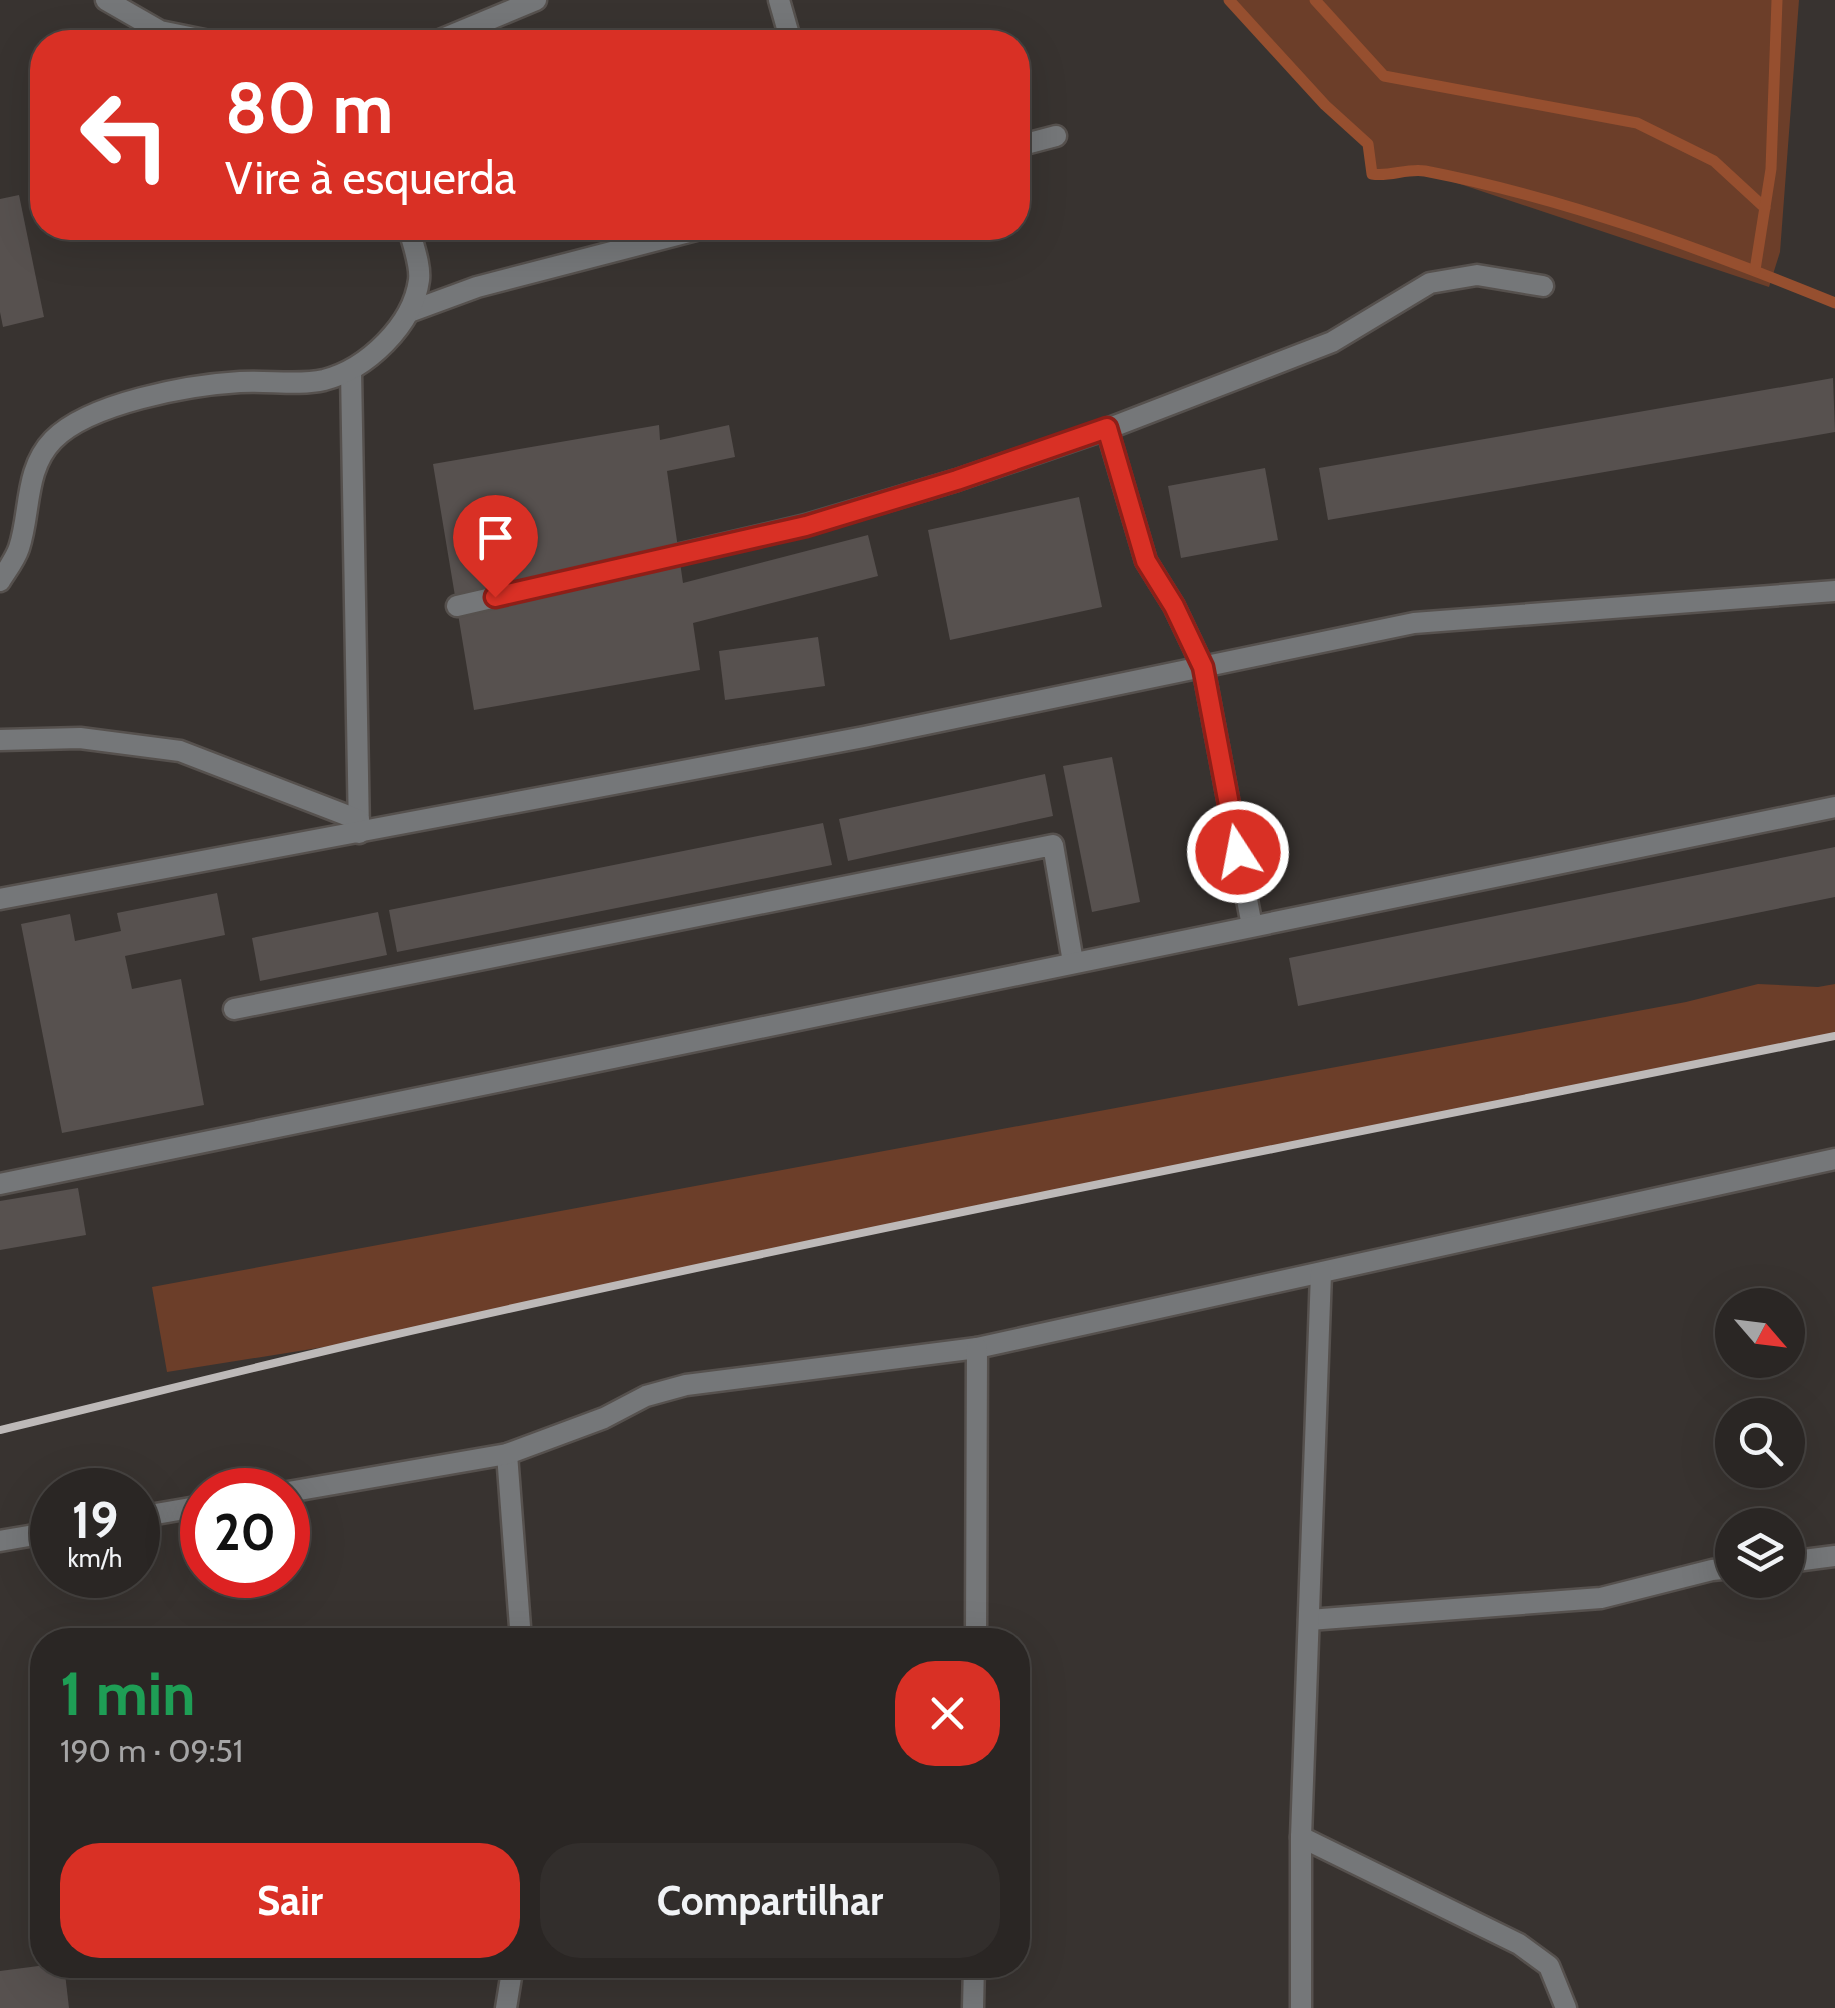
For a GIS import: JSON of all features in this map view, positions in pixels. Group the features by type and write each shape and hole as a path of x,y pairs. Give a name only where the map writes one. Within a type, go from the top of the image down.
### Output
{"street":[{"path":"106,0 160,30"},
{"path":"464,30 536,0"},
{"path":"778,0 787,30"},
{"path":"1030,143 1056,136"},
{"path":"0,582 18,550 30,480 52,441 90,416 170,390 240,382 320,381 351,371 390,338 409,312 420,277 412,240"},
{"path":"409,312 477,286 657,240"},
{"path":"456,606 806,526 957,480 1107,428 1332,342 1430,283 1478,275 1542,286"},
{"path":"351,371 359,826"},
{"path":"1107,428 1146,561 1174,606 1203,667 1252,926"},
{"path":"0,899 359,826 864,737 1414,624 1835,591"},
{"path":"0,740 80,738 180,752 359,826"},
{"path":"0,1184 1835,807"},
{"path":"234,1009 1052,845 1074,962"},
{"path":"310,1488 507,1454 604,1418 646,1396 686,1385 977,1348 1835,1159"},
{"path":"1301,2008 1301,1837 1320,1274"},
{"path":"976,1628 977,1348"},
{"path":"507,1454 520,1628"},
{"path":"0,1541 30,1536"},
{"path":"1805,1560 1835,1556"},
{"path":"1308,1620 1601,1598 1715,1570"},
{"path":"1301,1837 1519,1944 1549,1966 1566,2008"},
{"path":"506,2008 511,1978"},
{"path":"974,1978 974,2008"}],"shaded area":[{"path":"1229,0 1799,0 1780,252 1769,287 1418,170 1384,176 1372,174 1368,144 1325,105"},
{"path":"1758,984 1835,984 1835,1036 1038,1197 374,1339 167,1372 152,1287 1686,1002"}],"building":[{"path":"19,195 44,317 3,327 0,199"},
{"path":"1833,378 1835,432 1328,520 1319,468"},
{"path":"659,425 660,440 729,425 735,457 667,471 683,583 868,535 878,576 693,623 700,670 474,710 433,464"},
{"path":"1265,468 1278,540 1181,558 1168,486"},
{"path":"1079,497 1102,607 950,640 928,530"},
{"path":"818,637 825,686 725,700 719,651"},
{"path":"1112,757 1140,902 1092,912 1063,766"},
{"path":"1045,774 1053,816 848,861 839,819"},
{"path":"823,823 832,865 397,952 389,910"},
{"path":"1835,847 1835,897 1298,1006 1289,958"},
{"path":"217,893 225,935 125,956 132,989 181,979 204,1105 62,1133 21,924 70,914 75,941 121,931 117,913"},
{"path":"378,912 387,955 260,981 252,938"},
{"path":"78,1188 86,1235 0,1250 0,1201"},
{"path":"30,1967 30,1978 66,1978 69,2008 0,2008 0,1971"}],"waterway":[{"path":"1229,0 1325,105 1368,144 1372,174 1425,171 1530,195 1735,263 1835,303"},
{"path":"1315,0 1384,76 1637,123 1714,161 1765,208"},
{"path":"1755,270 1771,169 1777,0"}],"railway":[{"path":"0,1430 376,1339 740,1259 1835,1036"}],"route":[{"path":"495,597 806,526 957,480 1107,428 1146,561 1174,606 1203,667 1238,852"}]}
